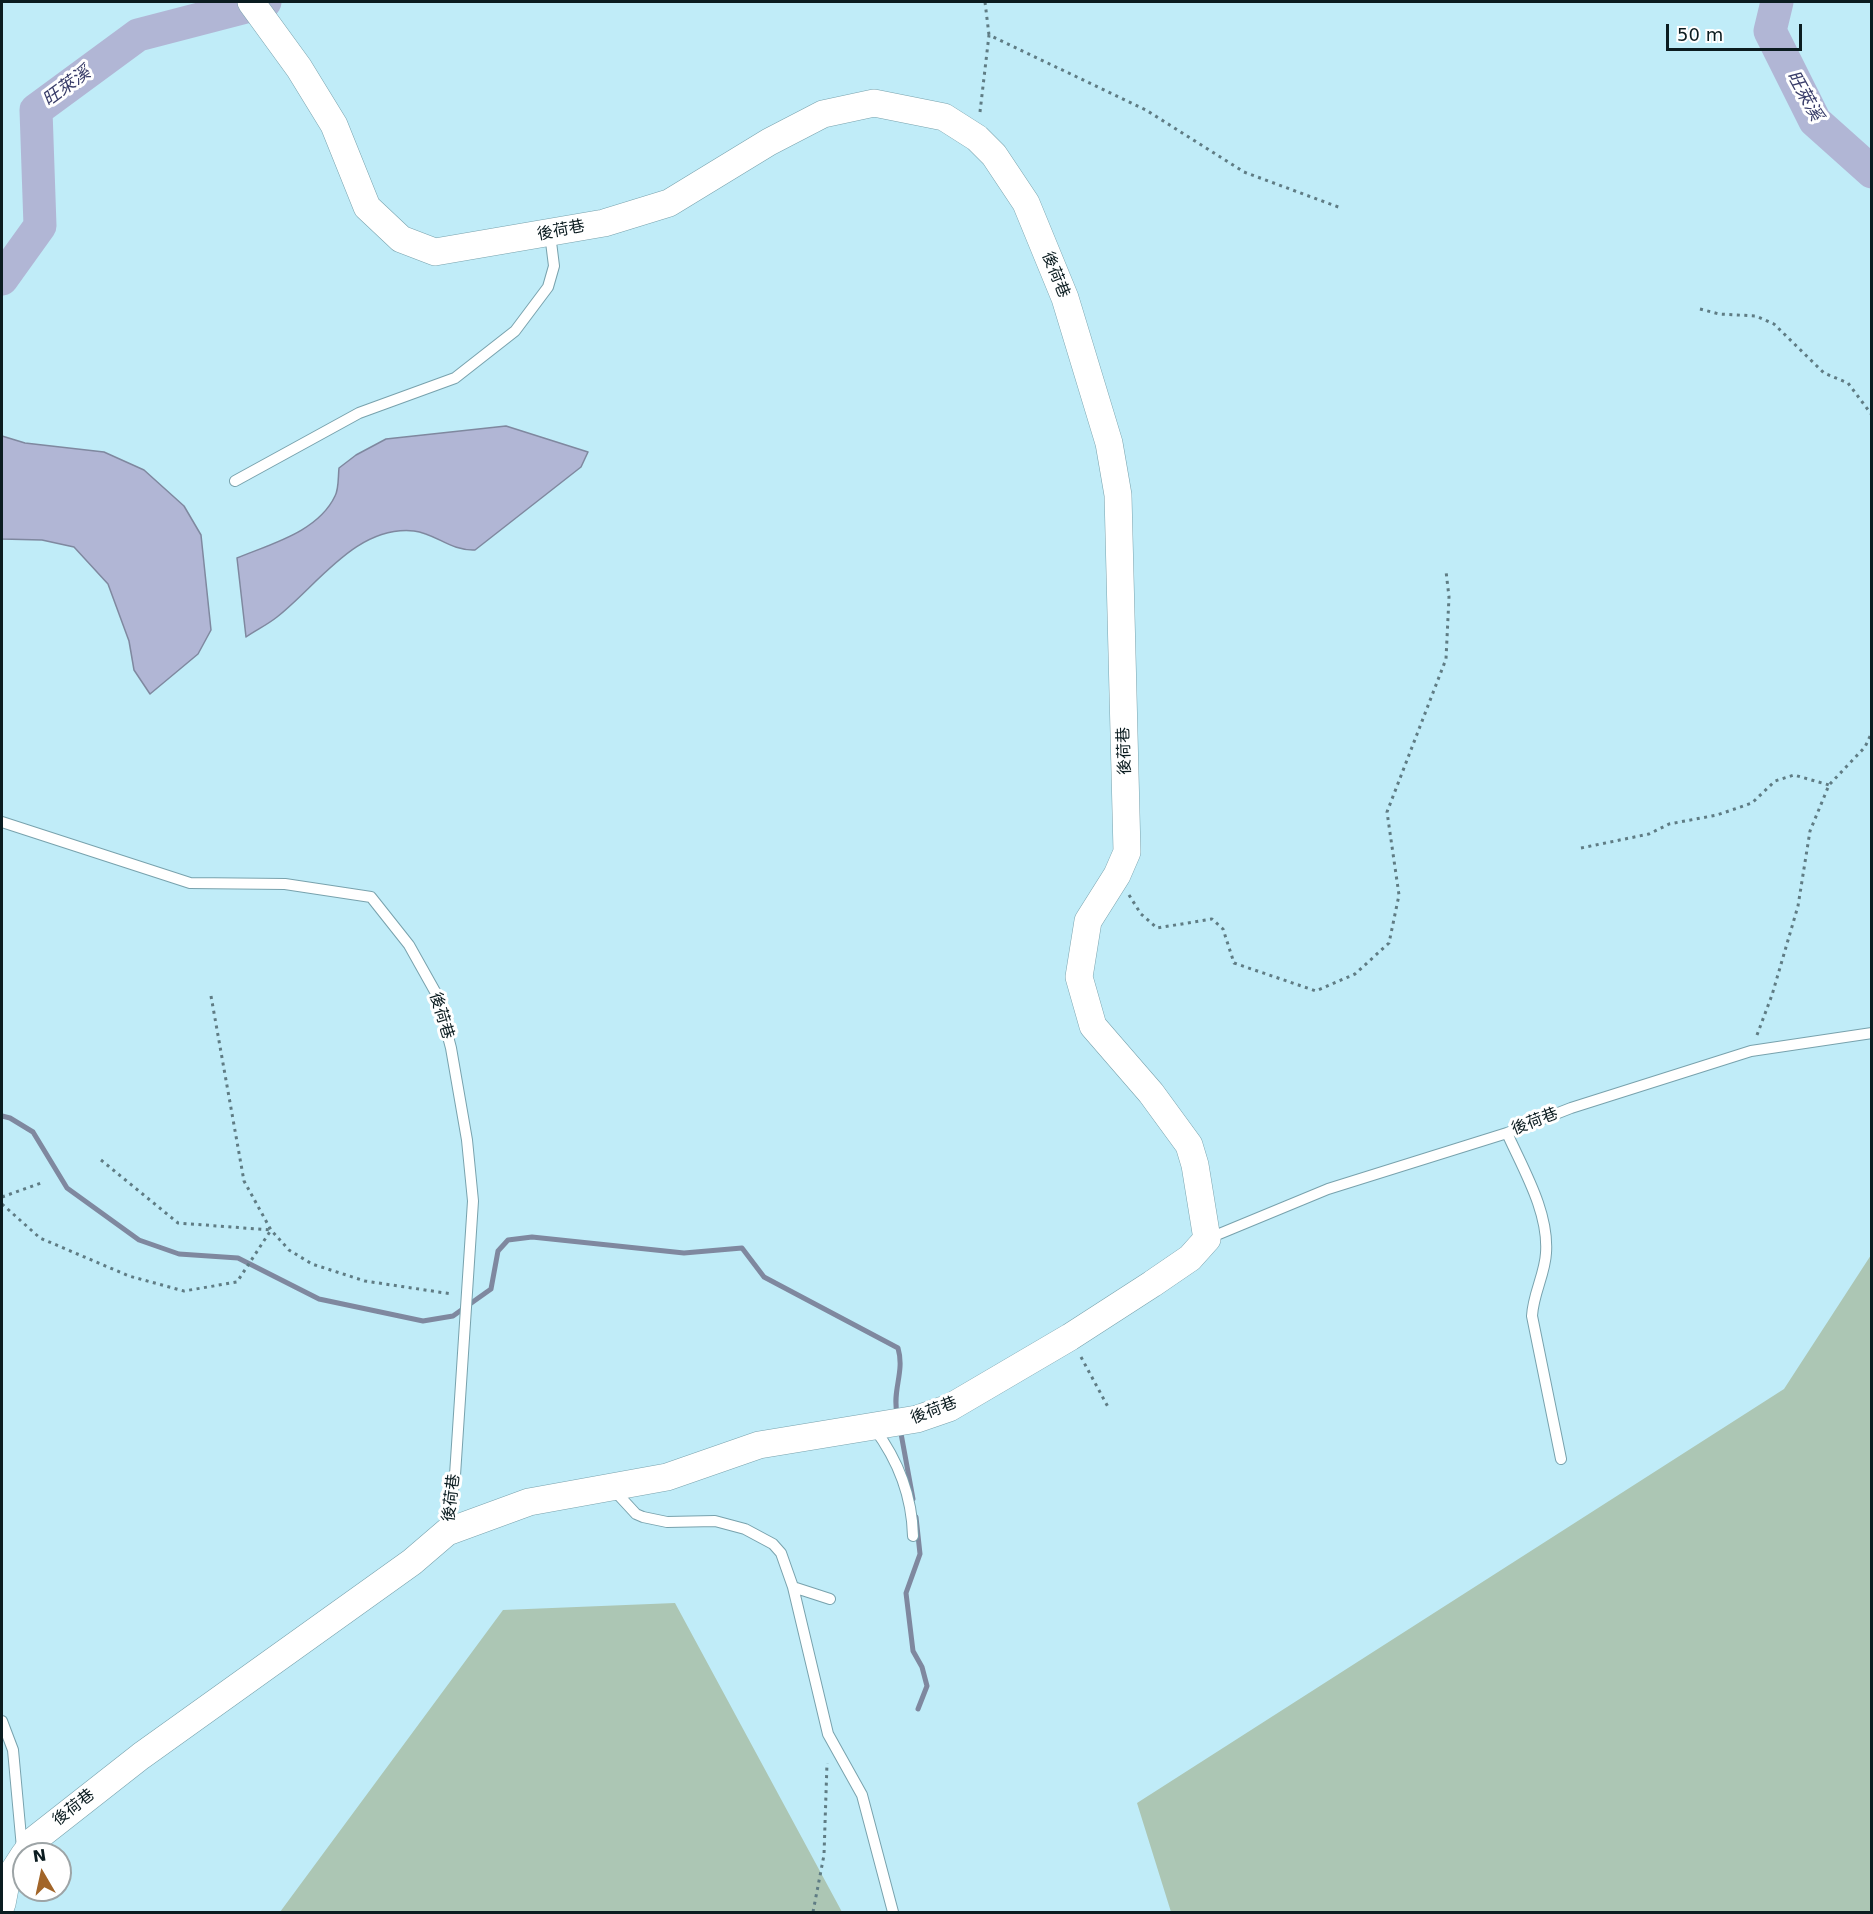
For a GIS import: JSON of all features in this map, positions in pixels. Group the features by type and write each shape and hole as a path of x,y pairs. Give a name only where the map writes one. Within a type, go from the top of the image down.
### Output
{"street":[{"name":"後荷巷","path":"33,1842 141,1756 412,1562 447,1532 529,1502 612,1488 674,1474 759,1445 874,1428 917,1419 949,1408 1070,1337 1190,1258 1207,1239 1195,1165 1189,1144 1151,1093 1093,1026 1079,977 1088,921 1118,875 1127,852 1118,495 1109,443 1065,298 1026,203 994,155 977,138 944,117 874,103 823,114 769,142 669,203 604,223 435,252 401,239 367,207 334,125 273,31 250,2"},
{"name":"後荷巷","path":"2,1904 6,1883 12,1874"}],"lane":[{"path":"234,481 359,413 455,378 515,330 548,287 554,266 550,234"},
{"name":"後荷巷","path":"2,822 190,883 285,884 371,897 409,945 437,995 451,1048 467,1140 473,1201 455,1474 447,1532"},
{"name":"後荷巷","path":"1207,1239 1328,1189 1507,1133 1571,1108 1751,1051 1872,1033"},
{"path":"1507,1133 1544,1226 1546,1253 1533,1300 1532,1316 1562,1459"},
{"path":"874,1428 892,1452 900,1472 912,1516 913,1536"},
{"path":"612,1488 636,1514 642,1517 660,1521 714,1521 745,1529 773,1544 781,1554 793,1587 828,1734 862,1795 893,1912"},
{"path":"793,1587 830,1599"},
{"path":"2,1721 13,1750 23,1842"}],"path":[{"path":"977,138 989,34 985,2"},
{"path":"989,34 1146,110 1244,172 1341,208"},
{"path":"1700,309 1719,314 1756,316 1774,324 1824,373 1848,383 1872,415"},
{"path":"1118,875 1141,914 1157,928 1212,919 1223,929 1234,963 1278,980 1316,991 1355,974 1389,942 1399,895 1387,812 1446,659 1449,597 1446,571"},
{"path":"1751,1051 1772,995 1798,906 1810,831 1829,785 1865,747 1872,732"},
{"path":"1581,848 1649,834 1669,824 1718,815 1752,803 1775,781 1794,775 1829,785"},
{"path":"212,996 244,1181 271,1230 289,1250 312,1264 365,1281 466,1295"},
{"path":"101,1160 178,1223 271,1230"},
{"path":"2,1197 41,1183"},
{"path":"2,1204 40,1238 129,1276 184,1291 237,1282 271,1230"},
{"path":"1070,1337 1108,1407"},
{"path":"813,1912 824,1854 828,1734"}],"green space":[{"path":"1871,1255 1871,1912 1171,1912 1137,1803 1784,1389"},
{"path":"675,1603 842,1912 280,1912 503,1610"}],"water":[{"path":"506,426 588,452 581,467 475,550 458,548 430,535 414,531 393,532 374,538 356,547 339,560 277,617 246,637 237,558 278,542 317,519 336,493 339,468 356,455 386,439"},
{"path":"2,436 25,443 104,452 144,470 184,506 201,535 211,630 198,654 150,694 134,670 129,641 108,584 74,547 42,540 2,539"}],"waterway":[{"name":"旺萊溪","path":"2,279 40,226 36,110 138,35 265,2"},
{"name":"旺萊溪","path":"1777,2 1770,31 1815,121 1872,172"},
{"path":"2,1116 10,1118 33,1132 67,1188 139,1240 179,1254 238,1258 319,1299 423,1321 453,1316 491,1289 498,1251 508,1240 532,1237 684,1253 742,1248 764,1277 898,1348 900,1365 896,1397 897,1413"},
{"path":"900,1428 913,1499"},
{"path":"916,1517 920,1554 906,1593 913,1651 922,1667 927,1686 918,1709"}]}
